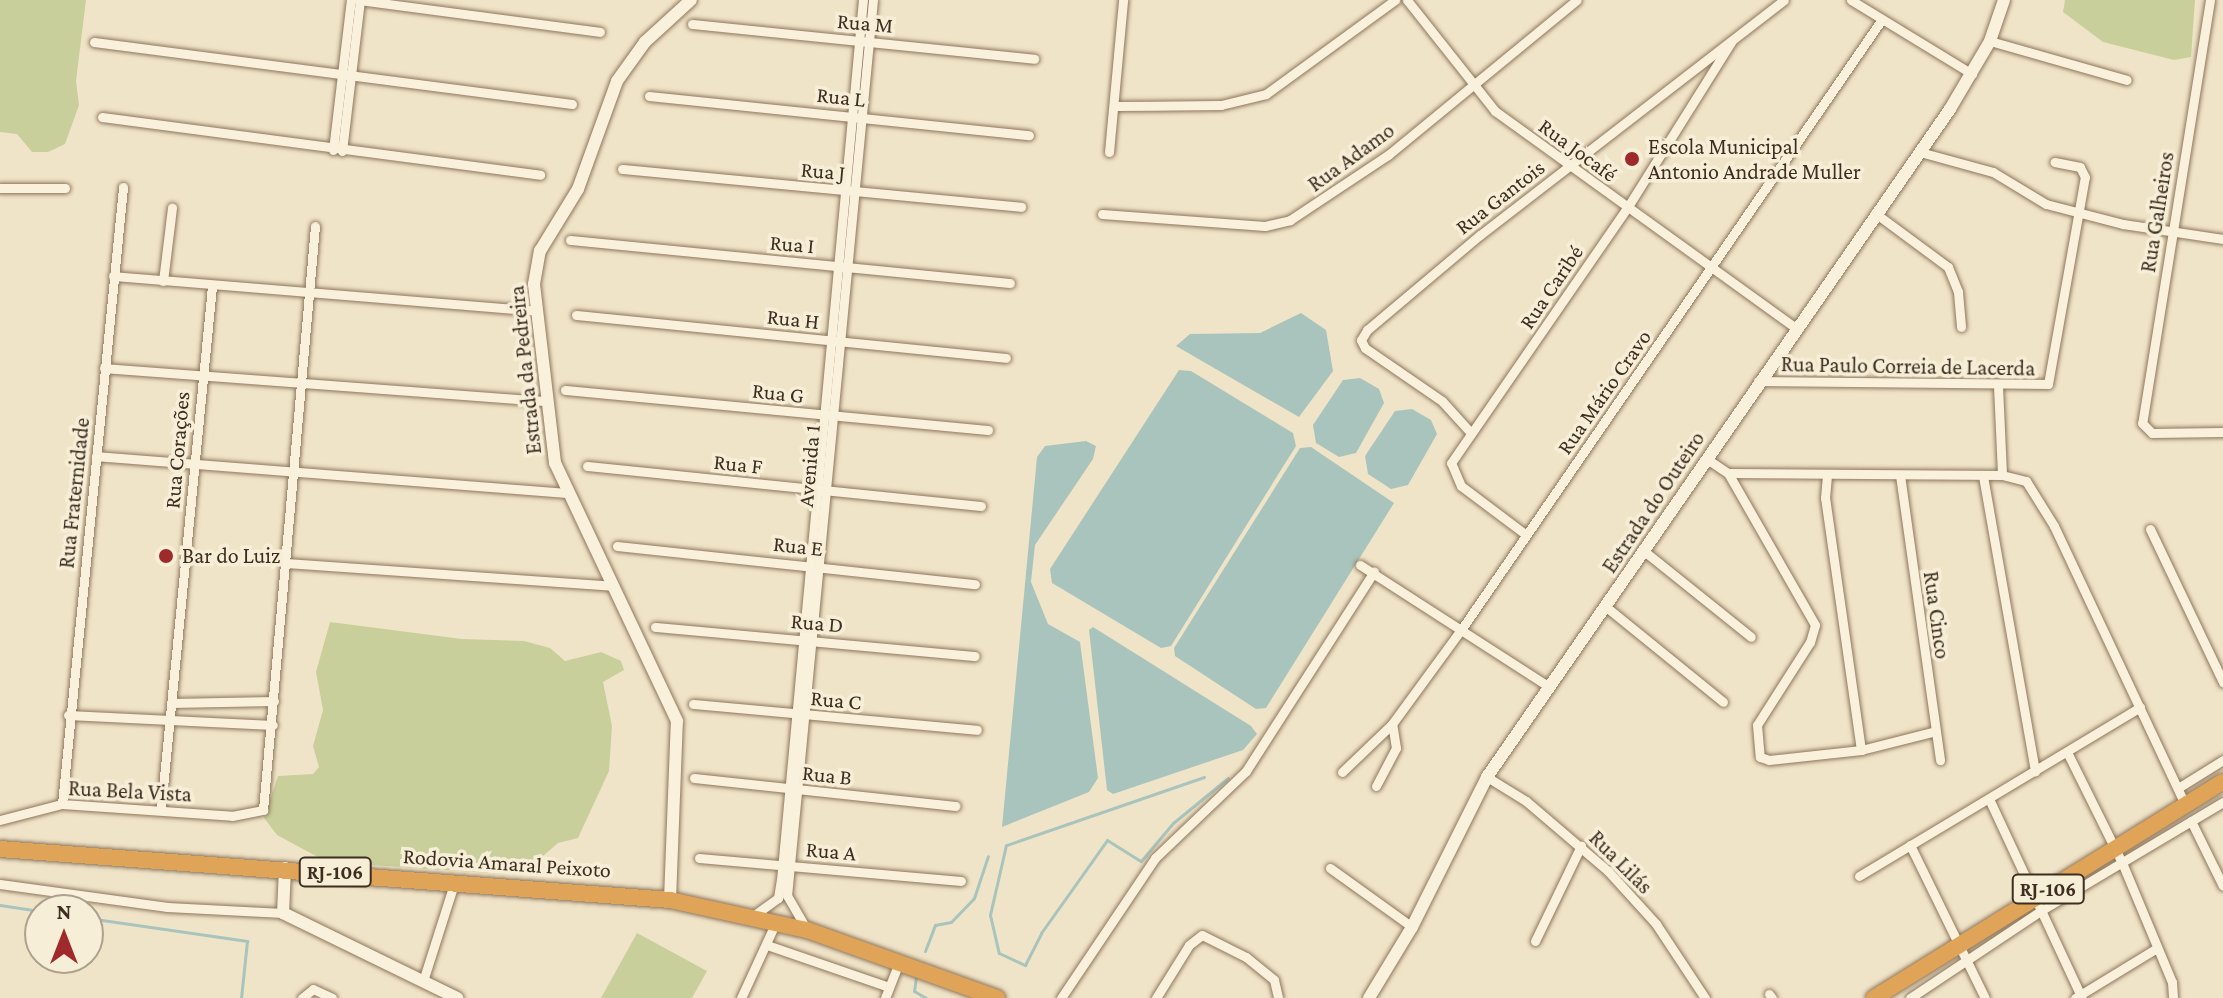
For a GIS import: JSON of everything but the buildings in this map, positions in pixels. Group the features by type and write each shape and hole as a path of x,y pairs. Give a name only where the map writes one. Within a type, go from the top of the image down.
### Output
{"highway":[{"name":"RJ-106","path":"1883,996 1960,953 2039,903 2113,848 2188,813 2223,782"},
{"name":"Rodovia Amaral Peixoto","path":"0,849 285,868 670,900 807,930 913,965 997,998"}],"street":[{"path":"347,75 351,0"},
{"path":"337,150 359,0 600,32"},
{"name":"Estrada da Pedreira","path":"670,900 677,721 566,493 555,463 534,284 540,251 578,189 608,98 645,42 691,0"},
{"name":"Avenida 1","path":"807,930 787,902 786,865 827,416 835,341 848,267 850,117 863,0"},
{"name":"Avenida 1","path":"835,341 836,266 863,118 873,0"},
{"path":"1109,152 1116,106 1123,0"},
{"path":"1116,106 1221,105 1266,94 1395,0"},
{"name":"Rua Jocafé","path":"1407,0 1495,111 1567,168 1795,327"},
{"name":"Rua Adamo","path":"1102,214 1265,226 1290,220 1388,155 1472,83 1577,0"},
{"name":"Rua Gantois","path":"1471,433 1442,401 1361,340 1444,263 1784,0"},
{"path":"1851,0 1880,22 1972,74"},
{"name":"Estrada do Outeiro","path":"1369,998 1412,927 1487,777 1972,74 1990,41 2004,0"},
{"name":"Rua Galheiros","path":"2210,0 2142,416 2144,429 2161,434 2223,432"},
{"name":"Rua Mário Cravo","path":"1342,772 1392,724 1463,627 1880,22"},
{"name":"Rua M","path":"692,24 1034,59"},
{"name":"Rua Caribé","path":"1525,534 1453,476 1451,463 1627,208 1733,39"},
{"path":"1990,41 2127,80"},
{"path":"94,42 572,104"},
{"name":"Rua L","path":"649,96 1029,135"},
{"path":"102,117 540,175"},
{"path":"1920,152 1993,172 2034,199 2079,213 2172,234 2223,239"},
{"name":"Rua Paulo Correia de Lacerda","path":"1758,381 2038,388 2052,379 2083,172 2074,164 2054,162"},
{"name":"Rua J","path":"622,169 1021,207"},
{"name":"Rua Fraternidade","path":"62,804 68,715 123,187"},
{"path":"0,188 65,188"},
{"path":"163,281 172,208"},
{"path":"1875,213 1948,267 1958,292 1961,327"},
{"path":"68,715 273,725 315,226"},
{"name":"Rua I","path":"570,240 1010,283"},
{"path":"113,276 310,295 538,311"},
{"name":"Rua Corações","path":"161,808 212,286"},
{"name":"Rua H","path":"576,315 1006,358"},
{"path":"104,368 546,401"},
{"path":"1998,386 2002,475"},
{"name":"Rua G","path":"565,390 988,430"},
{"path":"96,456 566,493"},
{"path":"1707,459 1728,473 1815,625 1810,642 1757,725 1760,757 1783,761 1861,750 1936,731"},
{"name":"Rua F","path":"587,466 981,506"},
{"path":"1728,473 2002,475 2019,477 2031,486 2140,707 2223,886"},
{"path":"1827,474 1825,498 1861,750"},
{"name":"Rua Cinco","path":"1900,475 1940,760"},
{"path":"1983,476 2035,771"},
{"path":"2150,529 2223,682"},
{"name":"Rua E","path":"617,546 975,584"},
{"path":"1644,551 1751,637"},
{"path":"286,563 612,586"},
{"path":"1360,565 1463,627 1549,687"},
{"path":"1077,998 1062,996 1155,858 1246,771 1374,572"},
{"path":"1605,606 1723,702"},
{"name":"Rua D","path":"655,627 975,656"},
{"path":"171,703 274,701"},
{"name":"Rua C","path":"693,704 977,730"},
{"path":"1859,876 1990,801 2140,707"},
{"path":"1376,786 1396,748 1392,724"},
{"name":"Rua Bela Vista","path":"0,820 62,804 161,808 232,816 260,813 273,725"},
{"path":"2067,752 2123,865 2172,982 2173,998"},
{"path":"2178,788 2223,760"},
{"name":"Rua Lilás","path":"1487,777 1581,846 1656,924 1705,998"},
{"name":"Rua B","path":"694,778 956,806"},
{"path":"1990,801 2039,903 2079,997 2157,948"},
{"path":"2039,903 2123,865 2188,813 2223,802"},
{"path":"1910,845 1960,953 1985,998"},
{"path":"1535,941 1581,846"},
{"name":"Rua A","path":"699,858 961,881"},
{"name":"Avenida 1","path":"753,916 778,898 786,865"},
{"path":"283,913 285,868"},
{"path":"1330,868 1412,927"},
{"path":"423,981 455,881"},
{"path":"0,884 167,907 283,913 423,981 438,994 457,998"},
{"path":"741,998 776,922"},
{"path":"1156,998 1189,945 1202,935 1246,957 1274,980 1278,998"},
{"path":"767,945 889,987"},
{"path":"1910,998 1960,953"},
{"path":"885,998 889,987 913,965"},
{"path":"302,998 313,989 332,998"}],"green space":[{"path":"0,0 86,0 76,81 79,105 65,144 48,152 32,152 17,134 0,132"},
{"path":"2065,0 2195,0 2191,57 2174,60 2103,42 2063,12"},
{"path":"330,622 462,639 524,641 550,648 565,661 601,652 621,661 624,670 603,682 612,726 609,771 578,838 558,843 521,875 327,862 277,835 264,818 278,776 313,774 319,767 313,746 323,710 316,672"},
{"path":"637,933 707,971 692,998 601,998"}],"water":[{"path":"1301,313 1326,330 1333,371 1299,417 1176,346 1190,334 1260,333"},
{"path":"1179,370 1191,371 1293,433 1296,446 1171,646 1161,648 1052,583 1050,569"},
{"path":"1360,378 1379,389 1384,403 1356,453 1339,457 1316,443 1313,425 1343,380"},
{"path":"1412,409 1431,420 1437,434 1408,485 1391,489 1368,474 1365,456 1395,411"},
{"path":"1086,441 1096,446 1093,459 1035,545 1031,582 1048,624 1080,642 1098,778 1089,792 1002,827 1037,457 1045,446"},
{"path":"1311,447 1394,503 1266,708 1256,709 1175,656 1174,648 1300,448"},
{"path":"1093,627 1251,726 1257,734 1243,750 1113,794 1107,790 1089,630"}],"waterway":[{"path":"1204,777 1006,845 990,915 999,953 1025,965 1041,933 1107,840 1141,861 1173,823 1228,778"},
{"path":"925,951 935,925 951,922 974,898 988,856"},
{"path":"0,905 24,909"},
{"path":"104,920 247,941 241,998"},
{"path":"916,977 914,991 926,998"}],"place":[{"name":"Escola Municipal Antonio Andrade Muller","path":"1632,159"},
{"name":"Bar do Luiz","path":"166,556"}]}
